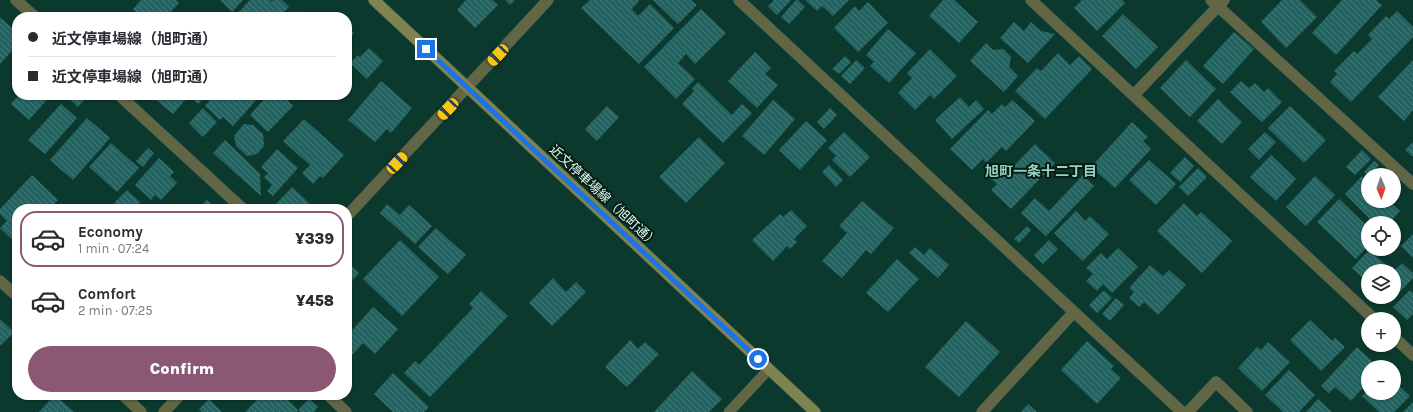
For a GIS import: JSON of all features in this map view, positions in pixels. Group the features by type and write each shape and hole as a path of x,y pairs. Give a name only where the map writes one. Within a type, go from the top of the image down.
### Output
{"main road":[{"name":"近文停車場線（旭町通）","path":"374,0 815,412"}],"street":[{"path":"16,0 29,12"},
{"path":"352,211 548,0"},
{"path":"739,0 1182,412"},
{"path":"1031,0 1366,312"},
{"path":"1134,95 1218,2 1413,184"},
{"path":"124,100 238,204"},
{"path":"0,281 12,292"},
{"path":"982,412 1074,312"},
{"path":"1401,344 1413,355"},
{"path":"1188,412 1216,382 1248,412"},
{"path":"128,400 141,412"},
{"path":"164,412 175,400"},
{"path":"333,400 345,412"}],"lane":[{"path":"729,412 769,369"}],"building":[{"path":"141,0 176,0 179,3 171,12 136,12 133,9"},
{"path":"220,0 243,0 232,12"},
{"path":"250,0 270,0 271,2 273,0 282,0 289,7 284,12 239,12"},
{"path":"466,0 492,0 498,5 475,28 457,10"},
{"path":"505,0 515,0 510,5"},
{"path":"590,0 638,0 639,1 632,9 638,16 650,4 674,28 639,64 581,8"},
{"path":"653,0 691,0 697,5 678,24"},
{"path":"774,0 791,0 777,15 768,6"},
{"path":"796,0 798,0 805,7 789,24 781,17"},
{"path":"805,0 849,0 833,16 822,6 817,11"},
{"path":"943,0 954,0 978,22 959,43 929,16"},
{"path":"1082,0 1122,0 1125,3 1097,31 1074,8"},
{"path":"1282,0 1300,0 1317,17 1286,48 1261,22"},
{"path":"1342,0 1376,0 1382,5 1336,55 1312,33"},
{"path":"868,2 888,23 858,52 834,28 855,6 859,11"},
{"path":"701,9 726,33 695,64 686,54 678,63 695,79 676,99 644,67"},
{"path":"1397,11 1413,27 1413,37 1351,102 1330,82 1337,74 1334,71 1354,51 1357,54 1372,39 1368,35 1386,16 1389,19"},
{"path":"1123,14 1158,47 1136,69 1102,36"},
{"path":"1,18 12,28 12,51 0,64"},
{"path":"1014,22 1024,31 1031,22 1041,31 1055,34 1028,63 1000,38"},
{"path":"888,29 916,53 889,83 870,66 874,62 866,55"},
{"path":"1234,32 1254,49 1223,84 1203,66"},
{"path":"986,43 993,50 1003,49 1011,57 1009,67 1018,76 1004,92 970,61"},
{"path":"369,48 383,61 367,79 352,65 352,61 358,55 360,57"},
{"path":"930,49 957,76 934,99 930,95 915,110 898,93 912,78 907,73"},
{"path":"755,52 771,68 765,74 778,85 757,108 728,81"},
{"path":"1058,53 1070,65 1079,56 1092,69 1045,119 1015,91 1037,68 1041,71"},
{"path":"845,56 851,62 839,74 832,69"},
{"path":"856,60 865,68 850,84 841,76"},
{"path":"1186,60 1216,89 1190,117 1160,88"},
{"path":"1413,60 1413,110 1404,121 1378,97"},
{"path":"381,81 412,108 391,133 387,129 375,142 348,120"},
{"path":"1241,81 1249,88 1255,83 1264,92 1268,88 1282,102 1262,122 1230,92"},
{"path":"698,82 732,115 742,104 752,113 723,143 682,104 694,91 692,89"},
{"path":"960,97 969,107 976,100 984,109 952,139 935,120"},
{"path":"1218,99 1242,122 1222,144 1197,121"},
{"path":"15,100 47,100 29,120 11,104"},
{"path":"70,100 84,100 78,107"},
{"path":"156,100 185,100 173,114"},
{"path":"194,100 202,100 198,104"},
{"path":"210,100 256,100 233,126 223,117 220,120 205,106"},
{"path":"264,100 287,100 293,106 268,132 250,115"},
{"path":"773,100 795,119 764,155 742,136"},
{"path":"1012,100 1035,121 1006,151 1002,147 986,163 983,159 972,170 950,149 988,110 992,114 1002,104 1005,107"},
{"path":"61,104 77,118 45,154 28,140"},
{"path":"607,106 619,117 597,141 585,129"},
{"path":"1290,106 1326,140 1304,163 1268,128"},
{"path":"203,108 217,122 203,137 189,123"},
{"path":"830,108 837,115 824,129 817,122"},
{"path":"87,118 110,138 73,180 50,160"},
{"path":"304,119 344,155 323,178 320,176 313,184 302,173 310,165 283,141"},
{"path":"806,121 827,140 800,170 779,150"},
{"path":"1132,122 1148,137 1143,141 1151,149 1115,188 1091,167"},
{"path":"244,124 253,125 263,134 264,146 257,154 247,156 236,146 234,136"},
{"path":"844,132 870,157 850,177 832,160 836,156 828,148"},
{"path":"1265,132 1276,142 1259,160 1248,149"},
{"path":"699,137 725,163 686,203 659,177"},
{"path":"225,140 260,174 261,196 213,153"},
{"path":"1413,142 1413,157 1405,150"},
{"path":"111,143 139,168 117,192 89,167"},
{"path":"1035,144 1055,163 1011,209 991,190 997,184 990,178 1003,165 1009,171"},
{"path":"148,148 154,153 143,167 136,161"},
{"path":"277,149 298,168 273,196 267,191 272,185 264,177 268,173 261,167"},
{"path":"1362,150 1371,159 1355,175 1346,167"},
{"path":"1271,155 1296,179 1276,201 1250,177"},
{"path":"1185,157 1194,166 1180,182 1170,173"},
{"path":"159,158 174,172 170,176 177,183 161,200 155,195 151,200 135,185"},
{"path":"1149,160 1176,184 1156,205 1129,180"},
{"path":"1374,161 1379,165 1376,168 1368,168"},
{"path":"829,165 843,180 836,187 822,172"},
{"path":"1198,168 1207,177 1188,196 1179,187"},
{"path":"32,175 58,200 54,204 12,204 12,239 0,228 7,221 0,214 0,209"},
{"path":"1083,175 1094,186 1046,236 1021,213 1035,198 1049,211"},
{"path":"1315,176 1335,195 1306,226 1286,207"},
{"path":"1361,177 1361,208 1397,208 1400,211 1395,216 1367,216 1345,194"},
{"path":"292,187 309,203 308,204 276,204"},
{"path":"127,190 140,202 138,204 114,203"},
{"path":"1339,199 1361,220 1361,254 1356,259 1317,222"},
{"path":"207,200 211,204 203,204"},
{"path":"862,201 894,228 871,254 866,250 842,278 822,261 847,233 839,226"},
{"path":"1184,203 1197,216 1201,212 1232,241 1202,273 1157,231"},
{"path":"387,204 400,215 409,205 432,226 415,244 380,213"},
{"path":"791,210 807,226 794,239 797,242 790,249 787,246 773,261 752,240 780,214 783,217"},
{"path":"1076,211 1085,221 1090,216 1109,234 1083,261 1054,233"},
{"path":"1027,226 1031,230 1019,243 1014,239"},
{"path":"436,228 466,255 448,274 418,247"},
{"path":"1413,234 1413,258 1401,246"},
{"path":"400,240 439,277 402,316 363,279"},
{"path":"1049,240 1058,249 1043,264 1034,255"},
{"path":"915,247 924,255 930,248 949,265 938,278 909,253"},
{"path":"1118,248 1138,267 1112,293 1103,284 1097,291 1086,281 1093,274 1086,268 1101,253 1107,259"},
{"path":"1363,256 1376,256 1385,264 1361,264 1361,276 1352,268"},
{"path":"897,259 919,279 888,312 866,293"},
{"path":"1402,263 1413,273 1413,278 1401,291"},
{"path":"1150,265 1163,276 1169,270 1186,285 1158,315 1144,302 1139,307 1129,298 1134,292 1129,288"},
{"path":"352,267 359,273 352,281"},
{"path":"553,278 566,292 576,282 586,292 552,326 529,303"},
{"path":"1104,290 1112,298 1097,313 1089,305"},
{"path":"1410,290 1413,293 1413,314 1407,320 1401,314 1401,312 1398,312 1393,307 1396,304 1401,304 1401,299"},
{"path":"481,291 508,316 430,397 404,373 415,361 419,365 473,308 469,304"},
{"path":"1116,298 1124,305 1110,321 1102,314"},
{"path":"373,307 398,329 375,354 363,343 352,355 352,330"},
{"path":"0,319 12,330 12,334 0,346"},
{"path":"1310,320 1332,341 1335,338 1345,347 1321,371 1290,340"},
{"path":"966,321 1000,352 959,397 925,367"},
{"path":"630,340 638,349 645,342 659,354 627,387 605,367"},
{"path":"1087,341 1114,366 1111,369 1121,378 1097,404 1061,370"},
{"path":"1268,342 1290,362 1262,391 1238,368 1257,347 1261,350"},
{"path":"1357,347 1371,360 1361,360 1361,390 1351,401 1335,387 1329,393 1321,386"},
{"path":"1289,370 1315,395 1299,412 1283,412 1265,395"},
{"path":"692,371 722,399 709,412 654,412"},
{"path":"393,373 429,407 424,412 393,412 374,394"},
{"path":"1401,388 1410,396 1394,412 1379,412 1366,400 1401,400"},
{"path":"1318,399 1332,412 1306,412"},
{"path":"50,400 61,400 74,412 39,412"},
{"path":"208,400 210,400 222,412 202,412 199,409"},
{"path":"257,400 288,400 298,410 297,412 245,412"},
{"path":"308,400 310,400 318,407 314,412 300,412 298,410"},
{"path":"1413,402 1413,412 1403,412"},
{"path":"1028,404 1037,412 1021,412"}],"district":[{"name":"旭町一条十二丁目","path":"1041,171"}],"route":[{"path":"426,49 758,359"}]}
